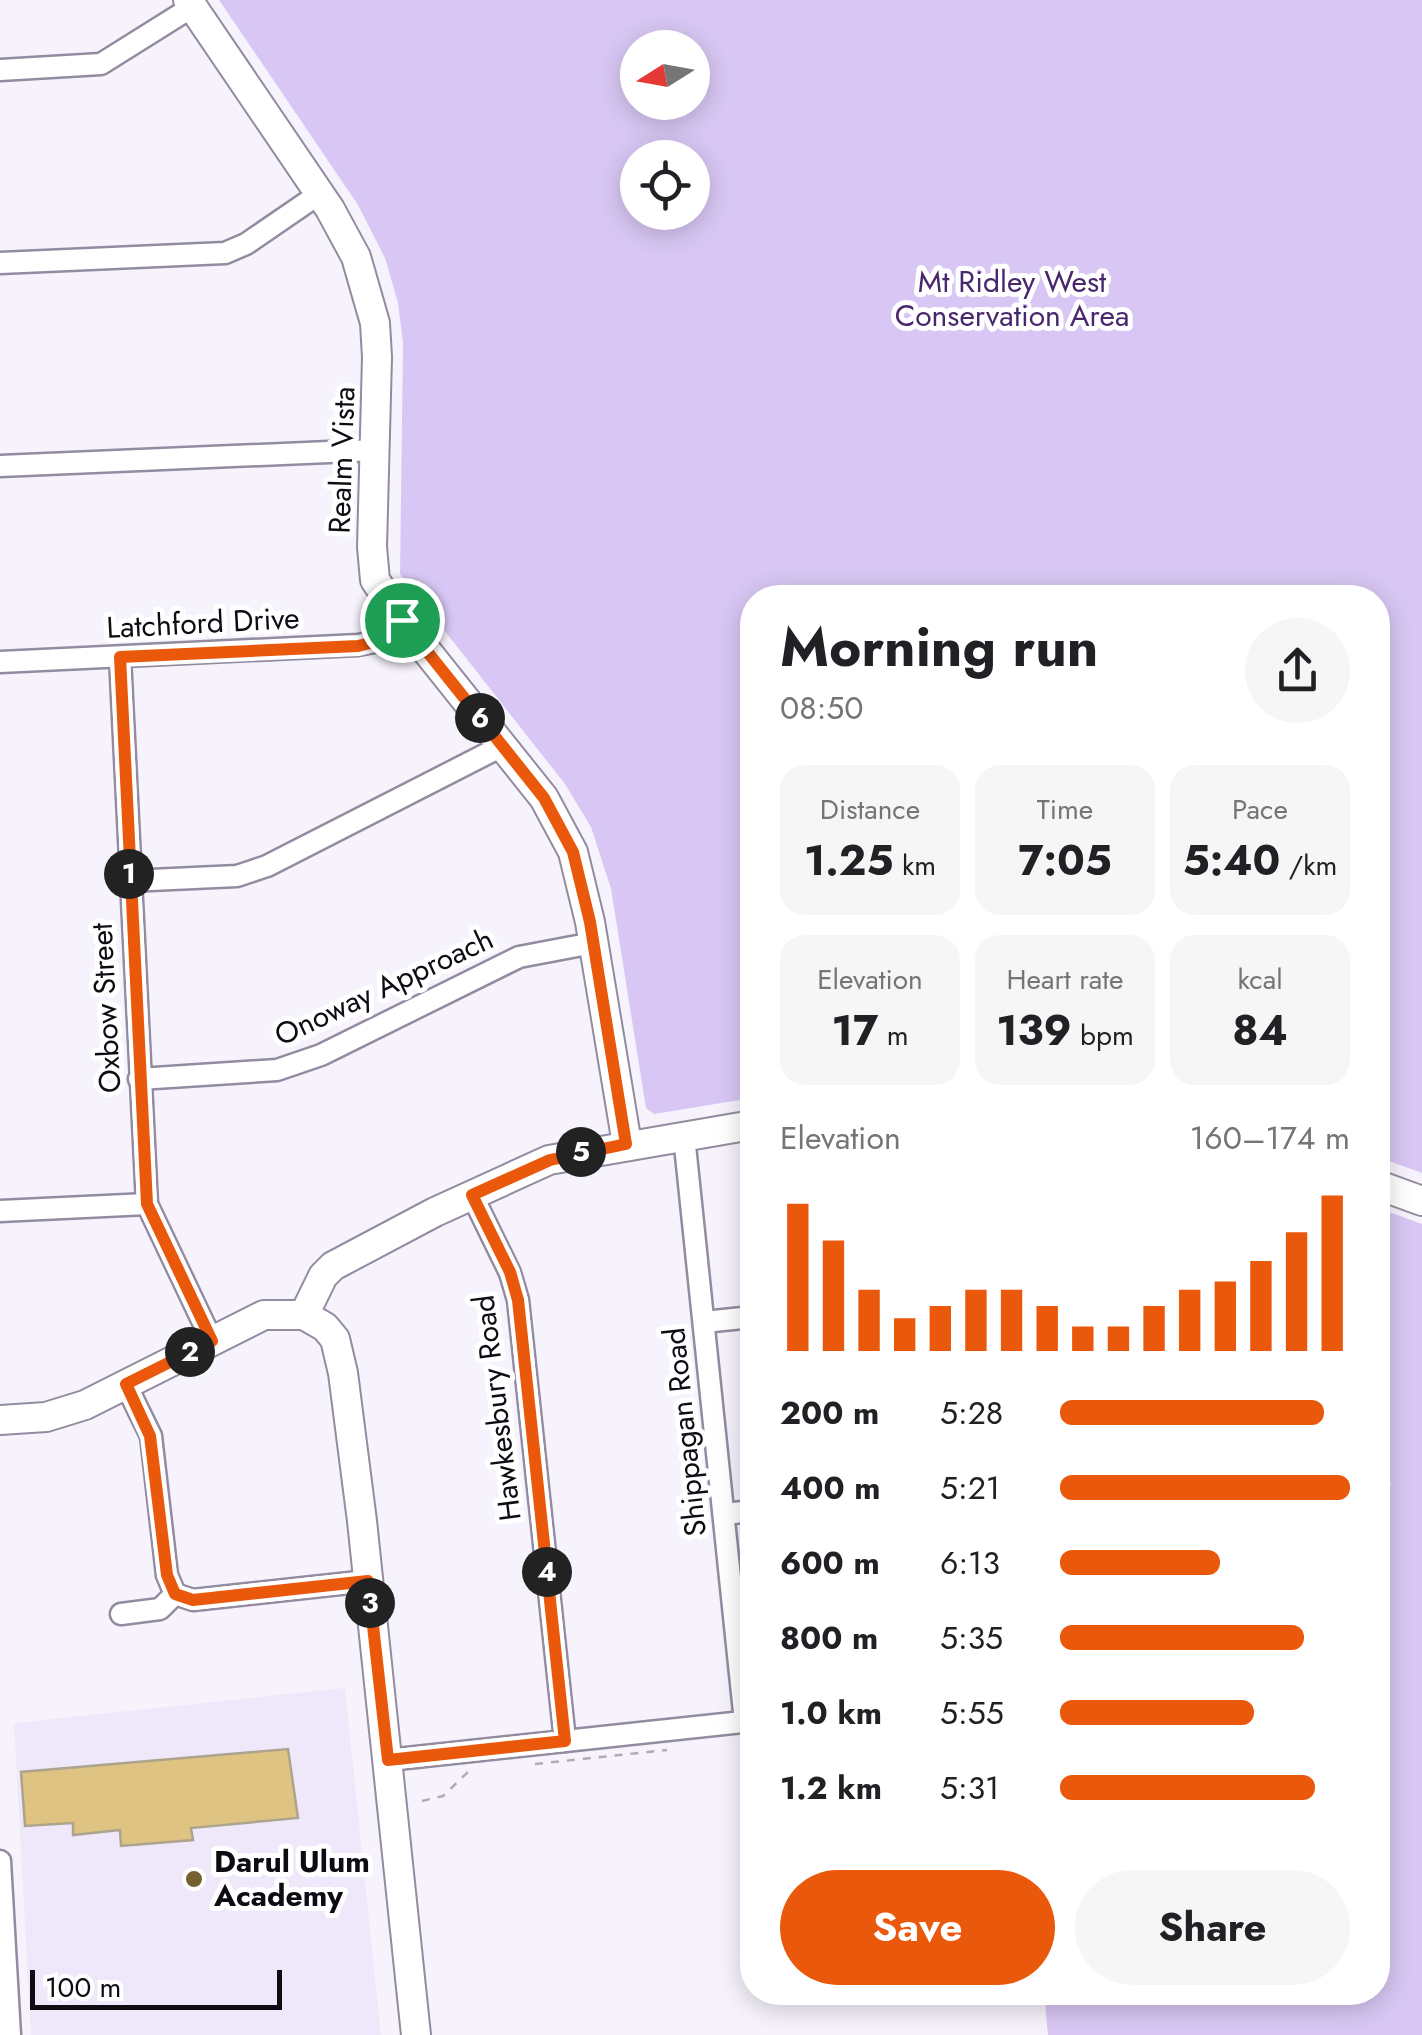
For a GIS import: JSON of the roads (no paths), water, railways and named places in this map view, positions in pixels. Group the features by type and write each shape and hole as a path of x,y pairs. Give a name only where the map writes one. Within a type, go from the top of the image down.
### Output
{"street":[{"path":"0,70 101,64 190,3"},
{"name":"Realm Vista","path":"190,3 319,194 356,257 369,295 378,357 372,564 380,593 544,798 573,852 594,943 626,1144"},
{"path":"0,263 225,253 246,244 319,194"},
{"path":"0,466 375,450"},
{"name":"Latchford Drive","path":"0,662 358,646 374,642 402,620"},
{"name":"Oxbow Street","path":"120,657 147,1204 212,1341"},
{"path":"130,881 237,876 267,866 502,746"},
{"name":"Onoway Approach","path":"139,1079 277,1070 321,1055 519,957 594,943"},
{"path":"304,1314 333,1266 550,1160 740,1127"},
{"name":"Shippagan Road","path":"684,1136 740,1647"},
{"path":"1390,1189 1422,1201"},
{"name":"Hawkesbury Road","path":"472,1195 510,1272 518,1300 565,1741"},
{"path":"0,1211 147,1204"},
{"path":"0,1420 64,1412 264,1316 304,1314 325,1326 339,1351 368,1581 416,2035"},
{"path":"704,1322 740,1318"},
{"path":"126,1384 150,1436 167,1575 175,1594 193,1600 368,1581"},
{"path":"724,1514 740,1512"},
{"path":"122,1614 160,1608 175,1594"},
{"path":"388,1760 740,1723"},
{"path":"0,1861 10,2035"}],"place":[{"name":"Darul Ulum Academy","path":"194,1879"}],"park label":[{"name":"Mt Ridley West Conservation Area","path":"1012,299"}]}
